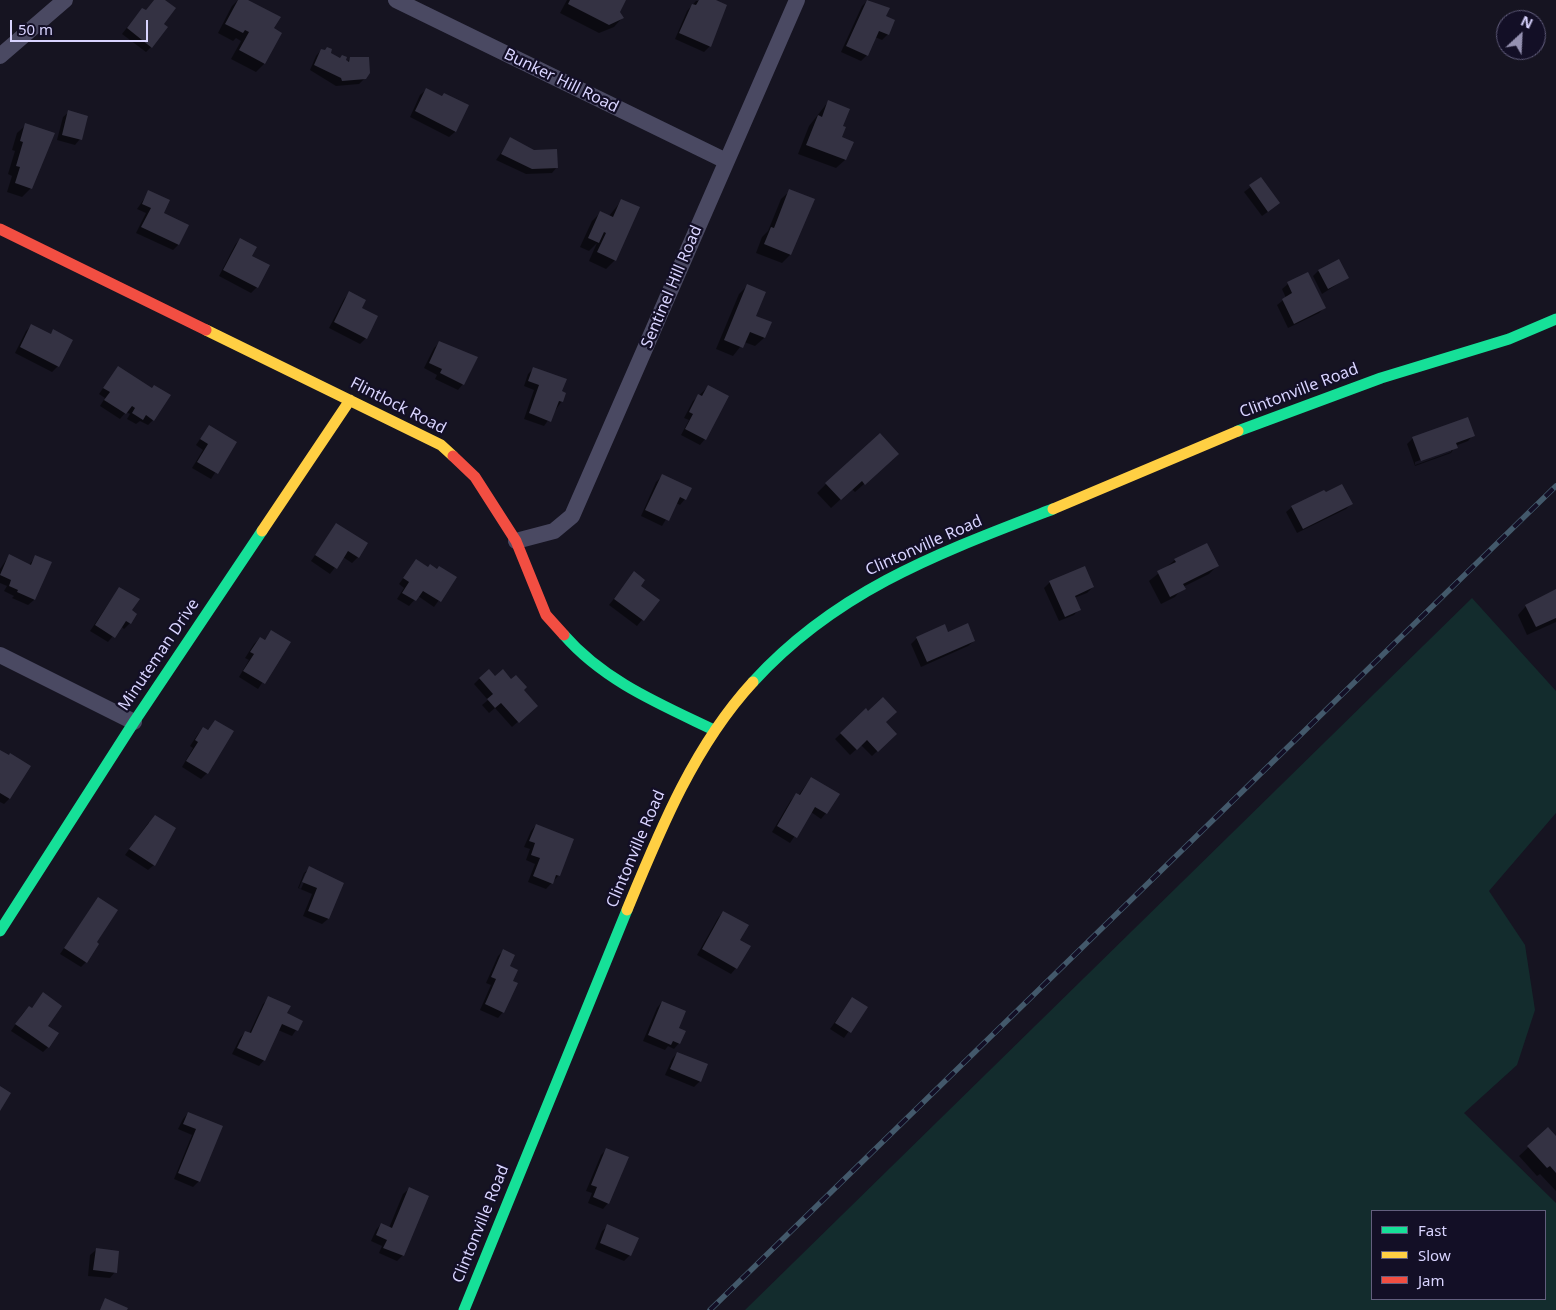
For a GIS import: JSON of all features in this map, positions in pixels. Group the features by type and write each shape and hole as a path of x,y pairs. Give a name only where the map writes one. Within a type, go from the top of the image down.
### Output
{"street":[{"path":"0,56 65,0"},
{"name":"Bunker Hill Road","path":"396,0 726,161"},
{"name":"Sentinel Hill Road","path":"516,541 554,532 572,516 797,0"},
{"name":"Flintlock Road","path":"0,230 441,445 475,477 516,541 546,615 582,656 630,689 714,730"},
{"name":"Clintonville Road","path":"464,1310 662,827 682,783 714,730 733,704 778,654 819,621 898,572 1280,414 1351,388 1525,333 1556,319"},
{"name":"Minuteman Drive","path":"0,931 134,722 350,400"},
{"path":"0,655 134,722"}],"green space":[{"path":"1472,598 1556,691 1556,813 1489,891 1525,945 1535,1010 1517,1065 1464,1113 1556,1203 1556,1310 745,1310"}],"building":[{"path":"154,0 165,0 176,8 164,24 168,27 152,48 127,28 142,8 146,10"},
{"path":"238,0 248,0 281,17 274,28 282,33 265,64 239,50 249,32 245,30 243,33 225,24"},
{"path":"570,0 626,0 620,12 624,18 609,25 568,4"},
{"path":"699,0 716,0 727,5 711,47 679,33 692,4 696,5"},
{"path":"867,0 890,8 886,16 895,20 889,35 879,31 868,56 846,46"},
{"path":"327,47 332,49 331,53 340,58 342,55 347,57 346,60 349,62 350,57 369,57 370,73 366,79 342,81 341,78 314,65 321,49 325,50"},
{"path":"426,88 442,96 444,93 469,105 456,132 415,111"},
{"path":"828,100 850,109 843,126 846,127 842,137 854,142 846,160 806,145 818,115 822,117"},
{"path":"68,110 88,116 82,140 62,135"},
{"path":"25,123 55,133 32,189 15,183 20,167 16,166 23,142 20,141"},
{"path":"510,137 534,150 557,149 558,168 532,169 501,154"},
{"path":"1261,177 1280,203 1268,212 1249,185"},
{"path":"789,189 815,199 791,255 764,244 771,227 774,228"},
{"path":"148,190 170,200 164,213 189,225 179,245 141,227 151,208 142,204"},
{"path":"621,199 640,207 616,261 597,252 606,233 604,232 599,243 588,238 600,211 613,217"},
{"path":"240,238 257,247 252,256 270,265 258,288 223,270"},
{"path":"1339,259 1349,278 1328,289 1318,270"},
{"path":"1308,272 1326,308 1294,324 1282,299 1292,293 1287,282"},
{"path":"747,284 766,292 756,316 772,322 765,338 750,332 743,348 724,340"},
{"path":"349,291 366,300 362,308 378,316 367,339 334,322"},
{"path":"31,324 51,334 53,329 73,340 59,367 20,347"},
{"path":"439,341 478,357 464,385 440,373 442,369 429,363"},
{"path":"118,366 152,388 154,385 171,395 154,421 146,415 143,420 132,413 135,408 132,406 126,414 104,400 110,392 103,388"},
{"path":"533,367 567,379 562,391 566,393 563,402 559,401 551,422 529,413 539,385 528,381"},
{"path":"708,385 729,396 706,440 685,429 693,414 689,412 698,394 702,396"},
{"path":"1468,417 1475,436 1456,443 1458,448 1421,461 1412,437"},
{"path":"209,425 237,442 218,474 197,462 208,444 200,439"},
{"path":"880,433 899,454 865,485 862,481 841,500 825,483"},
{"path":"662,474 692,488 686,500 680,497 669,521 645,510"},
{"path":"1342,484 1353,504 1303,529 1291,506 1324,490 1326,492"},
{"path":"336,523 368,543 359,558 348,551 337,569 315,555"},
{"path":"1207,543 1219,566 1183,584 1186,589 1170,597 1157,571 1176,562 1174,559"},
{"path":"9,554 31,565 35,555 52,562 35,600 17,592 18,590 9,586 11,580 0,575"},
{"path":"416,559 428,567 430,564 437,569 439,566 457,577 441,602 423,591 416,601 402,593 409,582 403,578"},
{"path":"1085,566 1094,587 1075,596 1081,610 1065,617 1049,581"},
{"path":"634,571 645,580 641,586 660,600 644,621 614,599"},
{"path":"119,587 140,599 132,610 137,614 131,624 126,621 115,638 95,625"},
{"path":"1556,589 1556,618 1536,627 1525,605"},
{"path":"968,623 975,641 927,662 916,637 945,624 948,632"},
{"path":"271,630 291,642 265,684 243,671 254,654 250,652 260,637 265,640"},
{"path":"489,669 495,676 503,669 511,679 516,675 527,687 524,690 538,706 519,723 501,703 495,708 487,699 493,694 479,678"},
{"path":"883,697 897,712 886,722 897,734 878,752 867,740 857,750 840,733 866,708 868,711"},
{"path":"215,720 234,731 208,774 186,761 198,742 195,740 203,727 208,730"},
{"path":"0,750 9,755 10,753 31,766 10,799 0,793"},
{"path":"811,777 840,794 827,814 815,807 797,838 777,826 796,793 800,795"},
{"path":"155,815 176,828 155,866 129,849"},
{"path":"536,824 574,839 560,876 556,875 553,884 533,876 540,858 531,855 535,843 529,841"},
{"path":"309,866 344,883 329,919 308,911 317,888 302,882"},
{"path":"98,897 118,910 97,942 99,944 87,963 64,948"},
{"path":"723,911 749,925 740,940 751,946 737,969 702,949"},
{"path":"503,949 515,955 510,966 518,970 513,981 518,983 504,1013 485,1004 496,979 491,977"},
{"path":"43,992 62,1006 48,1026 59,1033 49,1048 15,1024 29,1006 32,1008"},
{"path":"268,996 291,1006 287,1013 303,1021 298,1031 282,1024 265,1061 237,1048 245,1031 251,1033"},
{"path":"852,997 868,1007 851,1033 835,1023"},
{"path":"662,1001 686,1011 679,1028 686,1031 680,1044 673,1041 671,1045 648,1035"},
{"path":"677,1052 708,1064 701,1082 670,1069"},
{"path":"0,1086 11,1093 0,1111"},
{"path":"188,1112 223,1126 200,1182 178,1173 196,1129 183,1124"},
{"path":"1548,1127 1556,1136 1556,1173 1550,1166 1547,1168 1527,1146"},
{"path":"606,1148 629,1157 609,1204 593,1197 597,1187 591,1185"},
{"path":"409,1187 429,1196 404,1256 383,1248 387,1240 376,1235 381,1223 392,1228"},
{"path":"607,1224 639,1238 631,1256 600,1243"},
{"path":"96,1248 119,1251 117,1273 93,1270"},
{"path":"105,1298 128,1308 127,1310 100,1310"}],"railway":[{"path":"710,1310 1556,486"}],"traffic: fast":[{"path":"1238,431 1381,378 1509,339 1556,319"},
{"path":"753,682 785,650 819,622 855,598 892,577 930,559 1053,509"},
{"path":"0,931 134,722 262,531"},
{"path":"564,635 597,666 615,678 653,701 714,730"},
{"path":"464,1310 627,910"}],"traffic: slow":[{"path":"206,330 441,445 453,456"},
{"path":"262,531 350,400"},
{"path":"1053,509 1238,431"},
{"path":"627,910 652,850 696,761 713,733 753,682"}],"traffic: jam":[{"path":"0,229 206,330"},
{"path":"453,456 475,477 516,541 546,615 564,635"}]}
